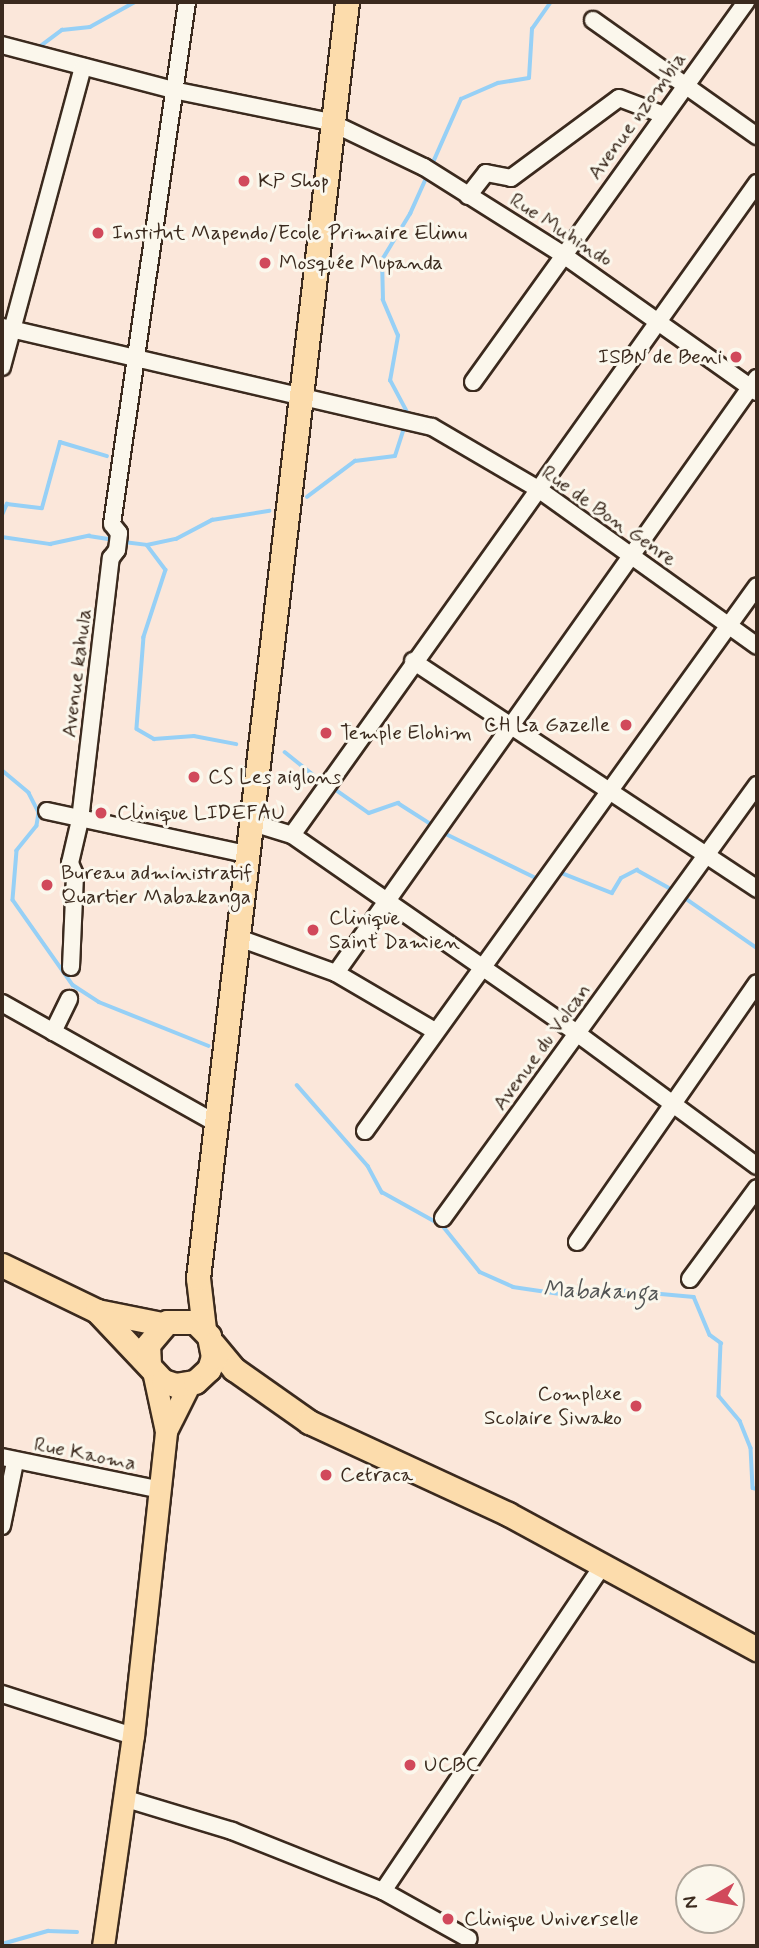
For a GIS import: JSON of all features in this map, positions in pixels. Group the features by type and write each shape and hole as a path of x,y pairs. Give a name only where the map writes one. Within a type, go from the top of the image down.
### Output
{"highway":[{"path":"195,1382 209,1369 209,1337 198,1278 298,392 347,2"},
{"path":"2,1265 97,1311 167,1322 184,1319 209,1337 260,1389 309,1422 457,1488 757,1649"},
{"path":"151,1368 148,1345 198,1278"},
{"path":"97,1311 151,1368 175,1385 195,1382 260,1389"}],"main road":[{"path":"103,1946 133,1736 166,1431 151,1368"},
{"path":"166,1431 195,1382"}],"street":[{"name":"Avenue kahula","path":"71,967 75,875 70,863 80,820 111,558 117,550 119,533 112,524 133,360 187,2"},
{"name":"Avenue nzombia","path":"473,382 562,254 746,2"},
{"path":"593,20 757,136"},
{"name":"Rue Muhindo","path":"2,45 173,90 330,122 429,170 562,254 755,386"},
{"path":"2,367 7,328 83,67"},
{"path":"468,196 486,173 511,178 619,97 664,115"},
{"path":"292,835 413,661 757,183"},
{"name":"Rue de Bon Genre","path":"7,328 133,360 298,392 432,427 538,489 757,646"},
{"path":"336,973 436,828 755,386"},
{"path":"365,1131 757,586"},
{"path":"413,661 511,724 706,858 757,889"},
{"name":"Avenue du Volcan","path":"443,1218 757,785"},
{"path":"47,811 246,854"},
{"path":"250,822 292,835 578,1034 757,1166"},
{"path":"236,937 336,973 435,1031"},
{"path":"577,1242 757,983"},
{"path":"53,1032 69,999"},
{"path":"2,1003 216,1123"},
{"path":"690,1279 757,1188"},
{"path":"2,1526 8,1460"},
{"name":"Rue Kaoma","path":"8,1460 161,1490"},
{"path":"383,1891 603,1565"},
{"path":"2,1694 133,1736"},
{"path":"123,1798 232,1831 383,1891 469,1939"}],"waterway":[{"path":"38,48 62,30 90,27 135,2"},
{"path":"431,167 461,99 498,83 529,78 532,29 551,2"},
{"path":"409,416 390,381 398,336 383,300 382,260 410,214 428,174"},
{"path":"307,497 355,461 395,456 405,426"},
{"path":"2,515 7,504 42,508 60,442 107,456"},
{"path":"124,542 147,545 176,539 212,520 269,511"},
{"path":"2,537 50,544 89,536 113,540"},
{"path":"147,545 166,570 144,637 137,729 154,739 194,736 236,744"},
{"path":"285,752 315,776"},
{"name":"Mabakanga","path":"2,770 29,793 39,813 37,826 17,851 13,900 73,985 99,1002 209,1046"},
{"path":"336,790 369,813 398,803 434,826"},
{"path":"440,831 540,880"},
{"path":"559,872 612,893 621,878 637,870 673,890"},
{"path":"682,896 757,948"},
{"name":"Mabakanga","path":"297,1085 368,1166 382,1192 443,1226 480,1272 513,1287 568,1295 617,1290 694,1297 710,1335 721,1343 719,1396 740,1421 751,1448 753,1488 757,1489"},
{"path":"2,1944 48,1931 77,1932"}],"place":[{"name":"KP Shop","path":"244,181"},
{"name":"Institut Mapendo/Ecole Primaire Elimu","path":"98,233"},
{"name":"Mosquée Mupanda","path":"265,263"},
{"name":"ISBN de Beni","path":"736,357"},
{"name":"CH La Gazelle","path":"626,725"},
{"name":"Temple Elohim","path":"326,733"},
{"name":"CS Les aiglons","path":"194,777"},
{"name":"Clinique LIDEFAU","path":"101,813"},
{"name":"Bureau administratif Quartier Mabakanga","path":"47,885"},
{"name":"Clinique Saint Damien","path":"313,930"},
{"name":"Complexe Scolaire Siwako","path":"636,1406"},
{"name":"Cetraca","path":"326,1475"},
{"name":"UCBC","path":"410,1765"},
{"name":"Clinique Universelle","path":"448,1919"}]}
